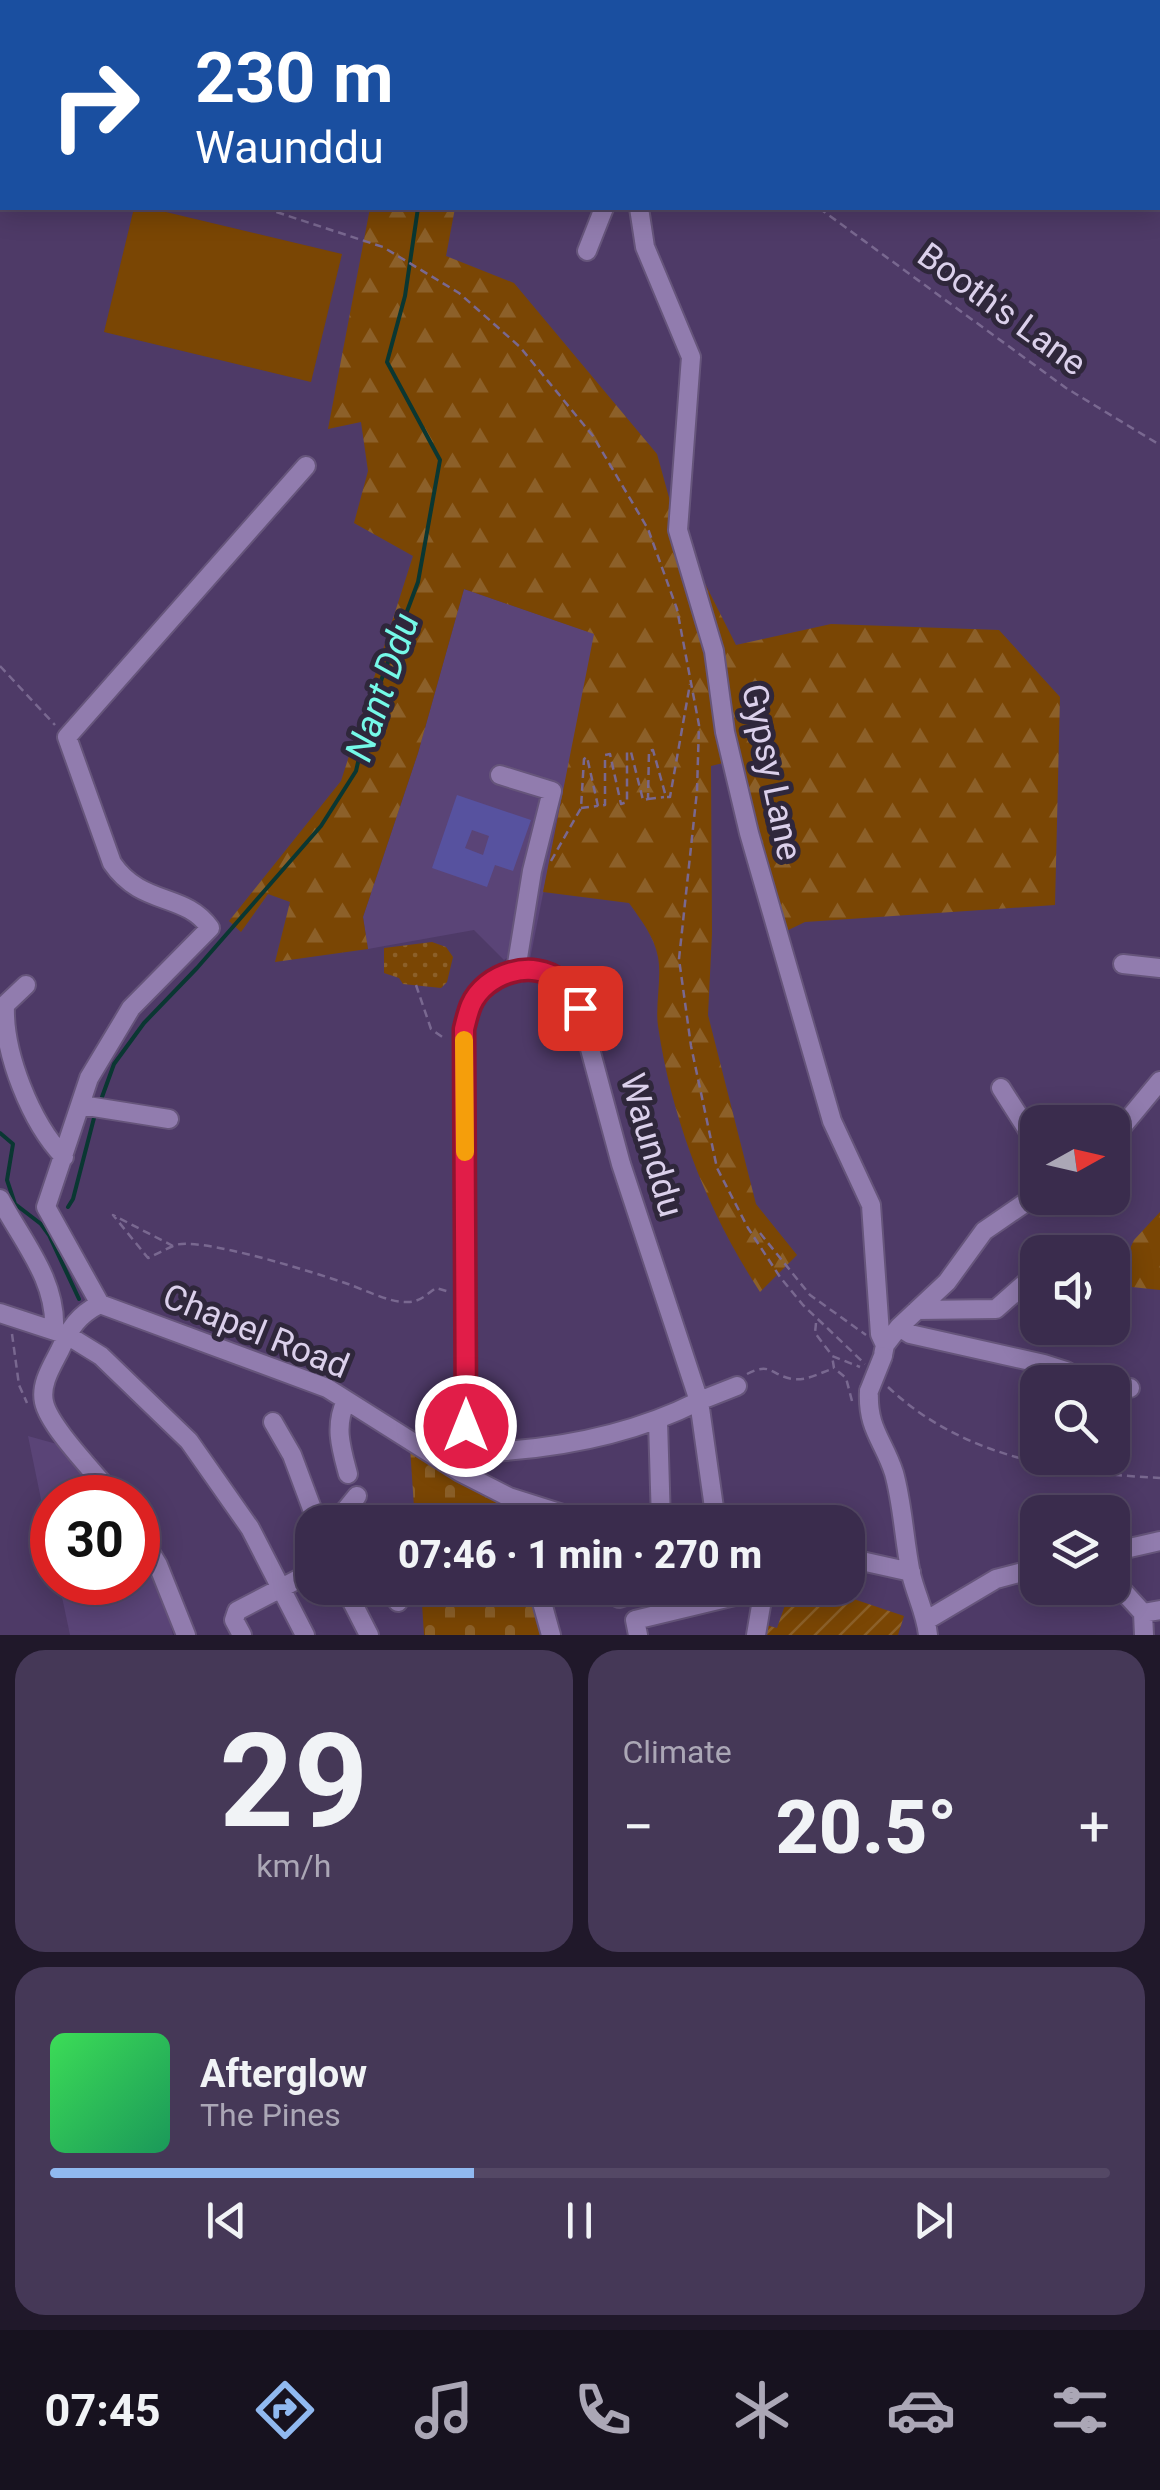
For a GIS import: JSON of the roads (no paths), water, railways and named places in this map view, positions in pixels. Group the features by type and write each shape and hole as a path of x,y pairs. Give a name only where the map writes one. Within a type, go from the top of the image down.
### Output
{"street":[{"path":"586,251 603,210"},
{"name":"Gypsy Lane","path":"639,210 645,247 691,357 678,530 714,650 725,732 748,833 832,1121 871,1204 879,1351"},
{"path":"96,1475 57,1426 44,1403 45,1380 60,1333 81,1313 100,1304 46,1207 89,1078 131,1008 210,928 201,915 138,890 120,876 67,737 306,466"},
{"path":"460,1472 466,1453 464,1029 472,1002 491,981 516,970 532,871 552,791 500,775"},
{"path":"1123,964 1160,968"},
{"name":"Waunddu","path":"516,970 542,971 562,982 580,1008 621,1164 699,1400 714,1505"},
{"path":"26,985 4,1005 17,1075 41,1129 64,1157"},
{"path":"1130,1118 1160,1082"},
{"path":"1002,1088 1020,1117"},
{"path":"81,1105 169,1119"},
{"path":"0,1199 46,1282 60,1333"},
{"path":"1020,1206 984,1230 948,1282 879,1351 868,1410 893,1471 911,1572 927,1628 996,1579 1020,1573"},
{"path":"917,1310 996,1310 1020,1288"},
{"name":"Chapel Road","path":"100,1304 327,1388 518,1505"},
{"path":"0,1314 60,1333 101,1356 189,1441 250,1528 305,1635"},
{"path":"899,1328 910,1334 1047,1365"},
{"path":"466,1453 576,1442 658,1421 737,1386"},
{"path":"346,1401 338,1433 348,1474"},
{"path":"658,1421 660,1505"},
{"path":"273,1422 292,1456 311,1505"},
{"path":"350,1505 357,1496"},
{"path":"1130,1548 1160,1541"},
{"path":"865,1562 911,1572"},
{"path":"160,1569 186,1635"},
{"path":"242,1635 234,1620 237,1611 295,1582"},
{"path":"1130,1594 1152,1611 1144,1635"},
{"path":"353,1605 368,1635"},
{"path":"543,1605 551,1635"},
{"path":"638,1635 635,1620 695,1605"},
{"path":"756,1635 761,1605"}],"waterway":[{"name":"Nant Ddu","path":"102,1097 114,1064 144,1023 321,826 356,771 370,710 418,582 440,460 387,362 405,296 418,210"},
{"name":"Nant Ddu","path":"68,1207 94,1118"},
{"path":"0,1133 13,1144 7,1180 15,1204 49,1235 79,1299"}]}
